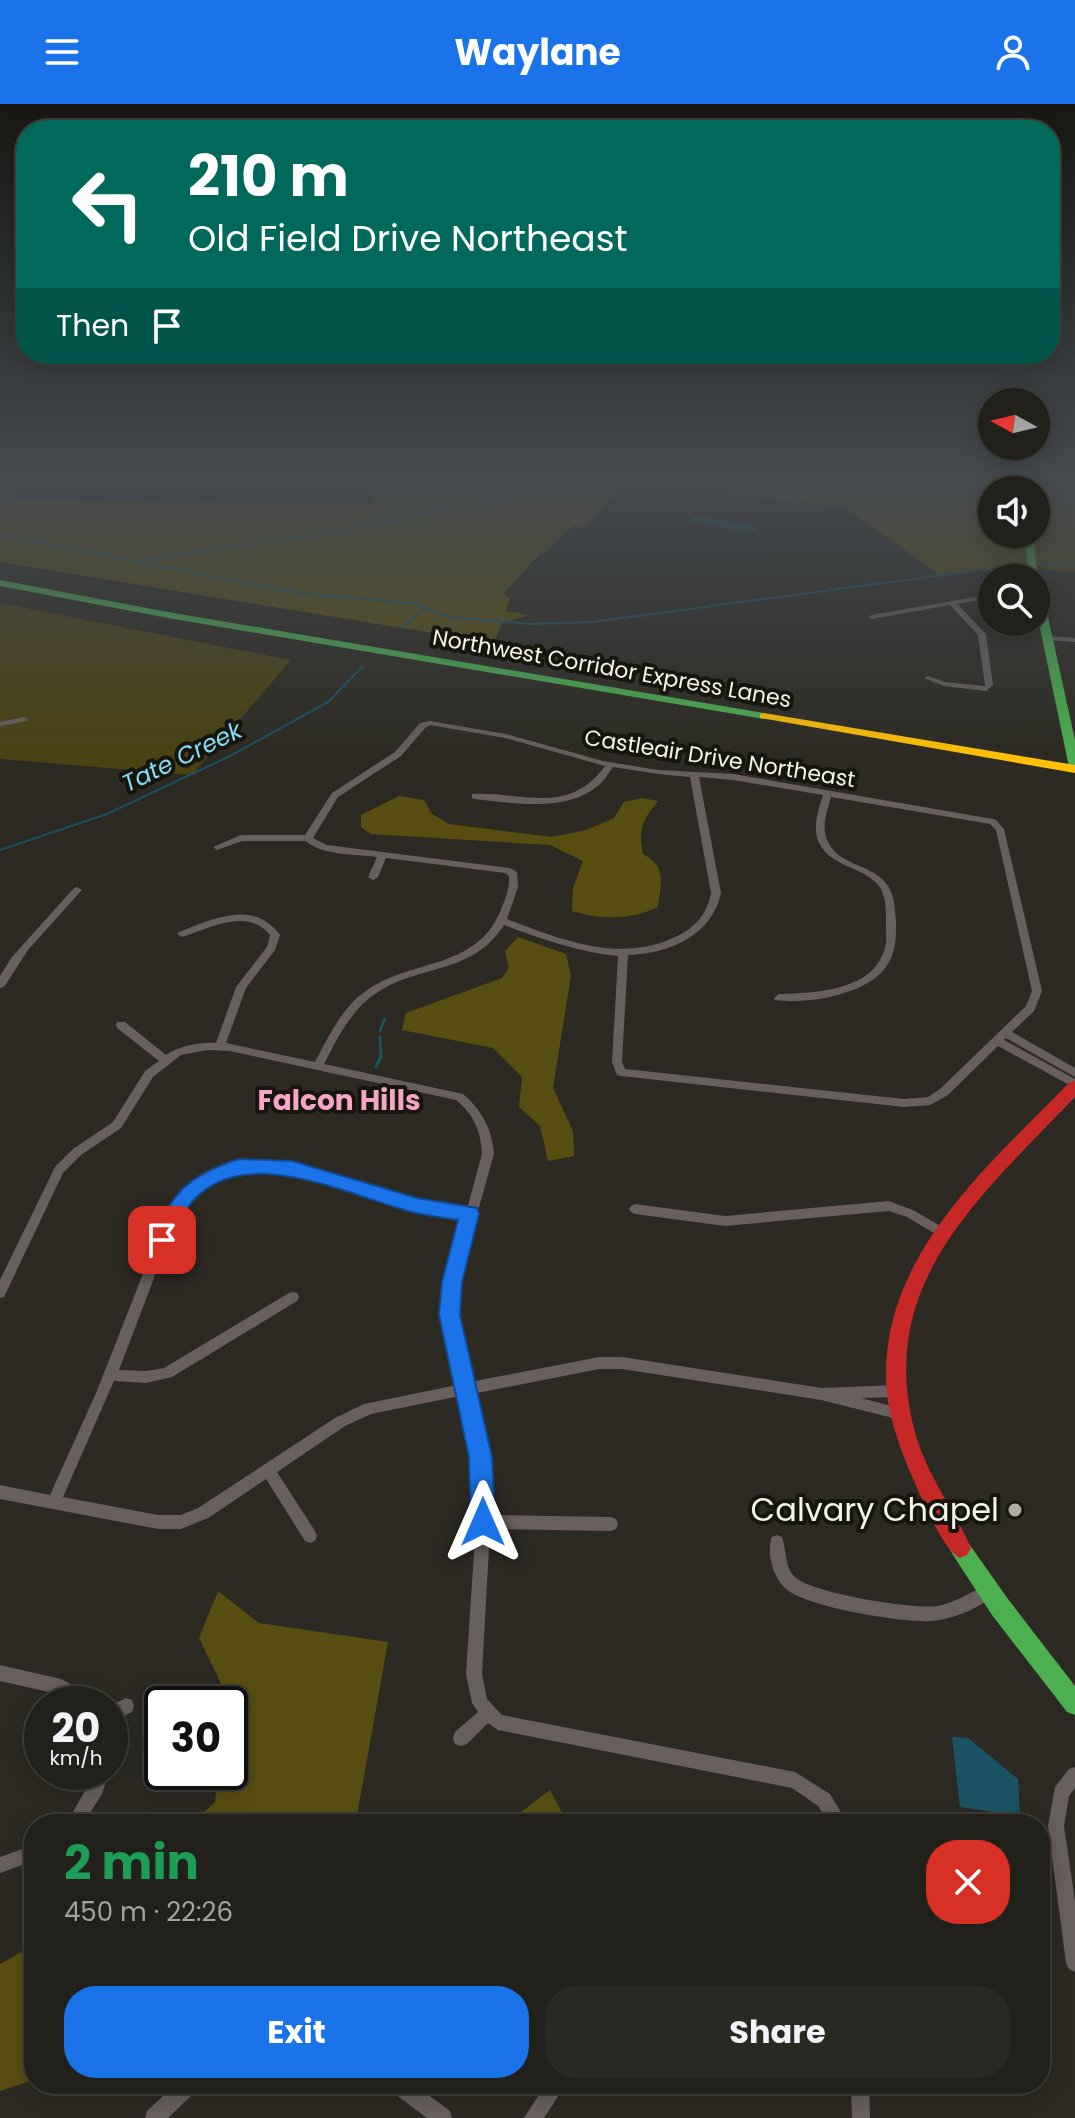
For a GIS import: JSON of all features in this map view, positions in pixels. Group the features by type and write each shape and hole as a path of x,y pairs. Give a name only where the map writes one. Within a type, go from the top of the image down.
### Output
{"main road":[{"path":"0,581 848,722 1075,767"},
{"name":"Northwest Corridor Express Lanes","path":"0,581 168,615 1075,767"},
{"path":"0,591 174,624 1075,767"},
{"path":"1047,636 1075,767"},
{"path":"1075,1086 943,1233 920,1267 905,1305 897,1344 897,1391 901,1414 928,1495 957,1547 1075,1704"}],"street":[{"path":"872,617 978,598"},
{"path":"928,678 944,684 988,691 982,634 952,603"},
{"path":"1048,640 1075,642"},
{"path":"0,724 24,719"},
{"name":"Castleair Drive Northeast","path":"308,838 335,795 398,754 430,722 524,740 563,754 610,765 733,777 1000,823 1037,991 1030,1008 937,1098 916,1104 617,1074 623,953"},
{"path":"475,796 529,801 566,798 590,788 610,765"},
{"path":"503,921 580,948 623,953 659,948 683,938 706,920 715,903 714,873 694,774"},
{"path":"779,998 814,997 854,986 883,965 892,944 886,890 874,877 838,861 824,844 820,824 828,794"},
{"path":"217,847 241,838 308,838 320,847 516,870 503,921 493,937 475,951 451,963 400,977 371,992 344,1019 318,1065"},
{"path":"373,877 382,856"},
{"path":"0,985 3,973 77,890"},
{"path":"182,934 228,919 245,918 262,922 275,935 272,948 241,987 220,1046"},
{"path":"121,1025 165,1060"},
{"path":"1001,1037 1075,1073"},
{"path":"1001,1037 1075,1086"},
{"path":"0,1293 59,1170 77,1152 117,1125 149,1074 165,1060 191,1048 220,1046 318,1065 450,1094 471,1106 483,1127 488,1154 452,1282 450,1306 482,1465 483,1522 473,1654 480,1703 487,1714 498,1722 795,1780 824,1800 833,1814"},
{"path":"54,1502 110,1375 173,1213 186,1195 221,1172 251,1166 292,1169 417,1206 470,1214"},
{"path":"635,1209 732,1221 883,1206 903,1210 943,1233"},
{"path":"110,1375 146,1377 167,1373 293,1297"},
{"path":"0,1492 158,1522 181,1522 203,1513 353,1414 379,1405 573,1366 611,1363 821,1394 901,1414"},
{"path":"821,1394 897,1391"},
{"path":"268,1471 310,1536"},
{"path":"483,1522 611,1524"},
{"path":"777,1542 783,1574 793,1586 818,1596 930,1615 971,1601 989,1591"},
{"path":"0,1673 57,1686"},
{"path":"461,1738 487,1714"},
{"path":"1075,1775 1061,1793 1056,1826 1075,1963"},
{"path":"80,1814 95,1790"},
{"path":"0,1865 24,1857"},
{"path":"154,2118 179,2094"},
{"path":"411,2094 443,2118"},
{"path":"533,2118 550,2094"},
{"path":"860,2094 861,2118"}],"shaded area":[{"path":"67,573 522,573 503,594 510,598 506,611 530,615 502,623 494,643"},
{"path":"0,603 291,660 192,775 0,759"},
{"path":"399,796 424,800 432,814 449,824 552,837 586,830 614,818 624,802 642,798 658,801 645,820 641,838 643,854 656,864 661,876 658,907 615,917 572,911 573,888 583,861 550,845 371,834 361,827 361,815"},
{"path":"518,937 566,954 571,975 553,1088 573,1131 574,1156 548,1161 540,1126 519,1107 522,1077 493,1048 402,1030 406,1013 502,978 509,968 505,951"},
{"path":"218,1591 259,1623 388,1642 357,1814 202,1814 215,1802 216,1790 248,1790 248,1686 222,1686 199,1638"},
{"path":"550,1790 563,1814 518,1814"},
{"path":"24,1951 24,2083 0,2091 0,1964"}],"water":[{"path":"952,1737 968,1738 1018,1779 1020,1814 960,1807"}],"waterway":[{"path":"196,573 299,593 416,604 449,617 530,624 593,622 959,573"},
{"name":"Tate Creek","path":"402,628 425,608"},
{"name":"Tate Creek","path":"0,850 107,814 230,756 328,702 363,666"},
{"path":"380,1031 385,1019"},
{"path":"376,1067 381,1056 380,1037"}],"traffic: fast":[{"path":"0,583 168,615 764,716"},
{"path":"1047,636 1075,767"},
{"path":"960,1548 1000,1607 1075,1704"}],"traffic: slow":[{"path":"764,716 1075,769"}],"traffic: jam":[{"path":"960,1548 924,1480 907,1438 895,1383 898,1333 913,1286 937,1242 967,1201 1075,1087"}],"place":[{"name":"Calvary Chapel","path":"1015,1510"}],"district":[{"name":"Falcon Hills","path":"339,1100"}],"route":[{"path":"162,1240 173,1213 186,1195 211,1177 239,1166 265,1165 292,1169 417,1206 470,1214 452,1282 449,1315 481,1457 483,1522"}]}
